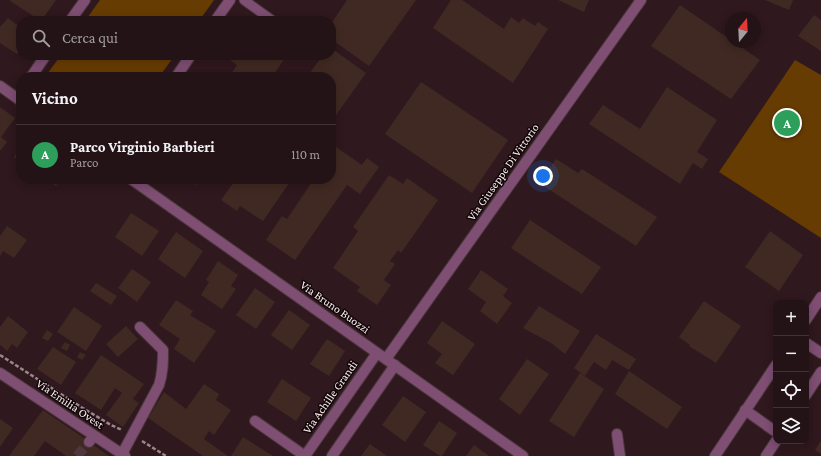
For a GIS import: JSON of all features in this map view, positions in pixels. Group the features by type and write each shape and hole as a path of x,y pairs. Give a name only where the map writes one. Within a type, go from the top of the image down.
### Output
{"street":[{"path":"74,16 85,0"},
{"path":"219,16 230,0"},
{"name":"Via Giuseppe Di Vittorio","path":"386,359 640,0"},
{"path":"34,72 43,60"},
{"path":"179,72 188,60"},
{"path":"0,86 16,95"},
{"name":"Via Bruno Buozzi","path":"138,184 524,456"},
{"path":"809,315 821,297"},
{"path":"124,455 132,435 160,385 162,375 163,350 140,327"},
{"path":"809,345 821,353"},
{"name":"Via Achille Grandi","path":"255,421 305,456 377,352"},
{"path":"332,456 395,366"},
{"path":"715,456 773,368"},
{"path":"809,390 821,372"},
{"name":"Via Emilia Ovest","path":"0,373 91,439 124,455"},
{"path":"745,410 773,430"},
{"path":"617,434 620,456"},
{"path":"766,456 774,444"}],"lane":[{"path":"244,0 267,16"}],"path":[{"path":"0,355 111,425 132,435 166,456"}],"shaded area":[{"path":"100,0 214,0 203,16 89,16"},
{"path":"57,60 171,60 163,72 49,72"},
{"path":"795,60 821,75 821,238 719,172"}],"building":[{"path":"56,0 45,16 33,16 10,1"},
{"path":"347,0 416,0 369,66 336,43 336,16"},
{"path":"451,0 462,0 504,29 511,17 519,23 523,18 535,26 538,22 548,29 513,83 433,28"},
{"path":"558,0 589,0 584,12"},
{"path":"765,0 793,0 789,10"},
{"path":"680,5 725,36 725,48 743,48 760,60 731,99 651,46"},
{"path":"814,15 821,20 821,51 798,36"},
{"path":"8,18 16,24 16,53 0,43 0,27"},
{"path":"336,52 366,73 336,115 336,72 311,72 319,60 336,60"},
{"path":"230,60 284,60 275,72 232,72 237,65"},
{"path":"421,82 508,140 472,193 385,134"},
{"path":"667,87 717,120 697,152 708,159 702,169 693,163 680,184 589,124 603,105 640,129"},
{"path":"0,107 15,118 1,137 7,142 0,151"},
{"path":"336,147 362,165 367,158 379,167 360,194 347,185 295,260 266,240 282,216 287,219 311,184 336,184"},
{"path":"556,159 578,173 582,169 657,217 636,246 539,183"},
{"path":"389,175 403,184 407,178 438,200 401,253 398,250 390,261 395,264 384,280 391,285 377,305 357,291 360,287 333,268 358,231 353,227"},
{"path":"232,184 289,184 263,221 240,206 237,211 221,200"},
{"path":"131,213 159,231 142,256 115,237"},
{"path":"530,220 601,267 582,294 511,248"},
{"path":"7,226 27,240 14,258 3,251 0,256 0,236"},
{"path":"770,231 803,255 779,291 745,267"},
{"path":"176,232 203,251 185,278 158,259"},
{"path":"218,261 238,275 231,286 236,289 222,309 201,295 209,282 206,280"},
{"path":"132,269 151,282 137,302 118,288"},
{"path":"481,270 508,289 503,296 512,303 497,324 480,311 486,302 468,289"},
{"path":"96,283 117,296 111,305 90,291"},
{"path":"255,288 275,302 256,329 236,315"},
{"path":"176,300 193,311 190,315 216,331 194,363 174,349 180,339 159,325"},
{"path":"704,301 741,326 716,363 689,346 690,345 679,337"},
{"path":"539,306 580,331 565,354 551,343 523,328"},
{"path":"74,307 102,326 86,351 57,332"},
{"path":"289,310 310,325 292,350 271,335"},
{"path":"8,316 28,332 17,348 12,344 7,351 0,345 0,327"},
{"path":"442,321 475,344 453,375 435,363 442,354 427,343"},
{"path":"126,326 138,339 118,357 106,344"},
{"path":"47,330 53,334 48,341 42,338"},
{"path":"596,334 636,359 629,370 612,360 606,370 594,362 585,376 574,368"},
{"path":"327,339 345,351 329,376 310,364"},
{"path":"65,342 70,345 67,351 61,348"},
{"path":"53,347 76,362 61,385 37,369"},
{"path":"80,352 86,355 82,360 77,357"},
{"path":"101,355 144,384 133,399 139,403 123,427 106,415 122,393 115,388 101,410 75,393"},
{"path":"527,359 549,374 520,415 499,399"},
{"path":"629,371 682,407 667,429 615,394"},
{"path":"580,373 604,389 574,437 549,421"},
{"path":"282,379 311,398 296,421 267,402"},
{"path":"204,384 219,394 216,400 231,410 214,435 209,431 204,439 228,456 203,456 148,418 164,392 186,409"},
{"path":"403,396 426,412 405,442 382,425"},
{"path":"43,410 109,456 66,456 45,441 34,456 9,456"},
{"path":"0,419 13,428 0,447"},
{"path":"439,421 457,433 442,456 423,445"},
{"path":"243,437 273,456 231,456"},
{"path":"821,441 821,454 815,450"},
{"path":"370,444 387,456 361,456"},
{"path":"474,445 489,456 466,456"}],"tunnel":[{"path":"77,456 89,442"}],"place":[{"name":"Parco Virginio Barbieri","path":"787,123"}]}
